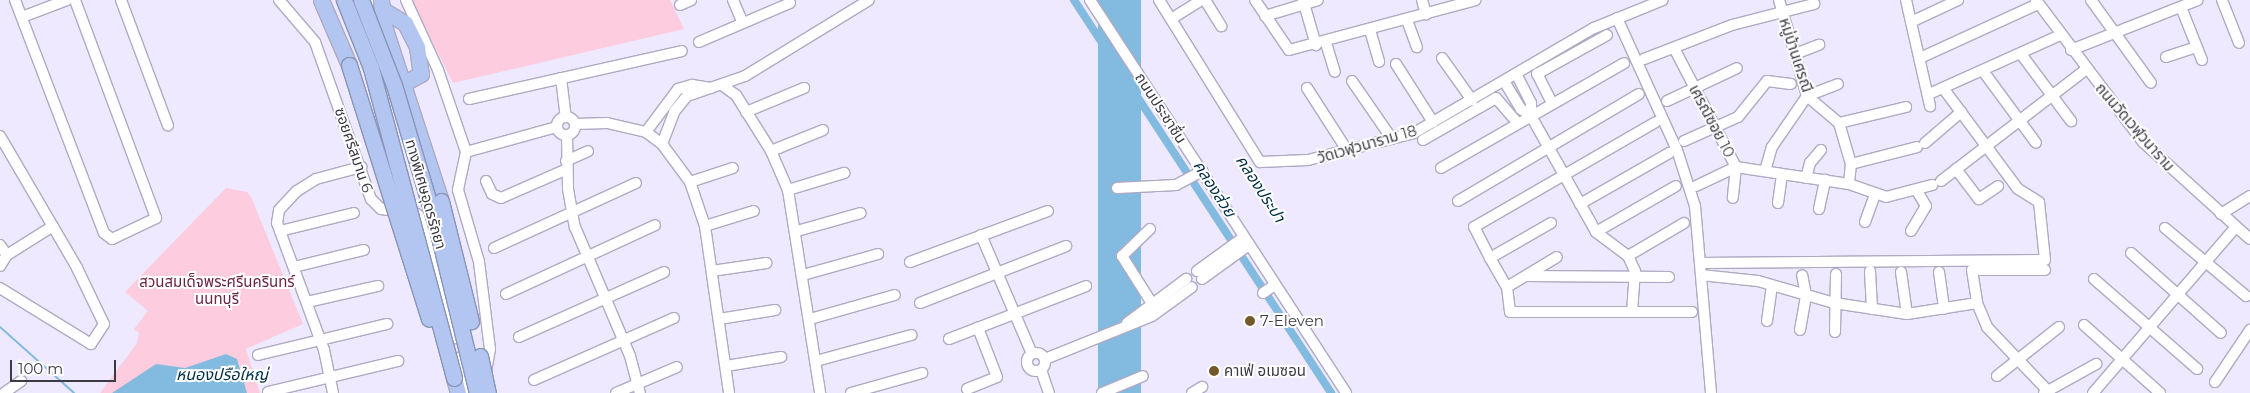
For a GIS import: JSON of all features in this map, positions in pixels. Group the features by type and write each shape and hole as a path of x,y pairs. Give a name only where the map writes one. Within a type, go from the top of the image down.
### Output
{"highway":[{"path":"321,0 349,65 430,324 465,388"},
{"name":"ทางพิเศษอุดรรัถยา","path":"344,0 371,68 465,388"},
{"name":"ทางพิเศษอุดรรัถยา","path":"361,0 394,85 438,233 465,388"},
{"path":"380,8 404,23 418,47 421,74 404,83"},
{"path":"380,8 441,201 488,393"}],"street":[{"path":"15,0 104,234 112,239 156,218 75,0"},
{"path":"22,17 67,0"},
{"path":"121,0 168,126"},
{"name":"ซอยศรีสมาน 6","path":"279,0 314,42 376,206 417,214 426,222 465,388"},
{"path":"406,0 438,70 466,152 458,190 479,262 490,358 486,376 465,388"},
{"path":"680,5 691,0"},
{"path":"733,0 743,23"},
{"path":"662,144 681,101 745,76 853,4 869,0"},
{"name":"ถนนประชาชื่น","path":"1090,0 1247,241 1273,286 1346,393"},
{"name":"วัดเวฬุวนาราม 18","path":"1159,0 1260,162 1308,160 1392,139 1433,122 1617,18 1663,0"},
{"path":"1171,19 1203,0 1221,26"},
{"path":"1255,0 1288,50 1321,44 1475,0"},
{"path":"1265,16 1304,2 1318,0"},
{"path":"1422,0 1426,14"},
{"name":"หมู่บ้านเศรณี","path":"1779,0 1807,96 1839,123"},
{"path":"1906,0 1930,106"},
{"path":"1911,22 1958,0"},
{"path":"2091,0 2150,83"},
{"path":"2071,50 2198,0"},
{"path":"2222,0 2239,43"},
{"path":"1304,2 1335,72"},
{"path":"1920,58 2037,2"},
{"name":"ถนนวัดเวฬุวนาราม","path":"2037,2 2085,70 2143,142 2250,239"},
{"path":"699,42 790,3"},
{"path":"1644,59 1732,25 1782,14 1814,4"},
{"path":"2181,6 2202,60"},
{"path":"1617,18 1686,174 1695,206 1711,393"},
{"path":"1407,20 1417,47"},
{"path":"1370,30 1379,62"},
{"path":"1552,103 1537,74 1607,35"},
{"path":"1928,94 2022,54 2060,35"},
{"path":"1795,54 1819,45"},
{"path":"2166,57 2196,47"},
{"name":"เศรณีซอย 10","path":"1674,48 1736,167 1733,198"},
{"path":"469,99 682,51"},
{"path":"2022,54 2070,121"},
{"path":"1442,58 1472,100"},
{"path":"1440,168 1624,63"},
{"path":"1396,64 1433,122"},
{"path":"1667,101 1737,68"},
{"path":"421,74 438,70"},
{"path":"1696,186 1736,167 1849,184 1875,195 1917,191 1937,183 2085,70"},
{"path":"1983,71 2036,143"},
{"path":"1516,74 1531,103 1531,116"},
{"path":"736,96 745,76"},
{"path":"561,78 566,117 575,124 608,123 646,132 662,144 690,182 705,226 729,393"},
{"path":"1352,81 1392,139"},
{"path":"1504,81 1521,109 1531,116 1596,232 1628,256 1634,277 1632,312"},
{"path":"1684,141 1738,118 1767,81 1791,84"},
{"path":"646,132 678,89 692,84 711,88"},
{"path":"1765,171 1772,147 1807,96 1838,84"},
{"path":"722,85 736,96 771,151 788,190 797,231 820,393"},
{"path":"746,112 804,88"},
{"path":"1306,88 1347,150"},
{"path":"1700,264 2042,261 2046,249 2039,202 2018,189 1943,88"},
{"path":"1458,201 1639,94"},
{"path":"1423,140 1496,98 1518,123"},
{"path":"1849,184 1850,164 1839,123 1906,107"},
{"path":"1850,164 1921,145 1961,112"},
{"path":"466,152 557,127 566,117"},
{"path":"1656,122 1474,227 1507,287 1510,312 1692,312"},
{"path":"575,124 567,135 567,165 573,212 587,257 624,340 639,388"},
{"path":"557,127 567,135"},
{"path":"771,151 823,130"},
{"path":"0,136 104,318 91,344 0,288"},
{"path":"1806,178 1810,163 1821,150"},
{"path":"486,180 492,194 501,198 567,165 588,151"},
{"path":"1580,204 1668,153"},
{"path":"333,393 320,338 280,231 279,210 297,191 316,179 361,167"},
{"path":"690,182 733,168"},
{"path":"1956,169 1979,198 1998,186"},
{"path":"1118,188 1176,185 1202,171"},
{"path":"788,190 844,173"},
{"path":"1778,203 1782,174"},
{"path":"1819,208 1825,180"},
{"path":"494,248 636,183"},
{"path":"1596,232 1676,186"},
{"path":"1911,231 1926,206 1917,191"},
{"path":"1865,222 1875,195"},
{"path":"2221,214 2250,196"},
{"path":"705,226 754,211"},
{"path":"910,262 1048,211"},
{"path":"280,231 354,213"},
{"path":"797,231 861,213"},
{"path":"1490,258 1551,223"},
{"path":"1628,256 1684,223"},
{"path":"0,266 7,255 53,226"},
{"path":"506,294 655,226"},
{"path":"2093,393 2236,227"},
{"path":"2165,228 2246,296"},
{"path":"1150,229 1122,256 1152,302"},
{"path":"981,235 1032,354 1029,368 1041,370"},
{"path":"1200,275 1247,241"},
{"path":"0,245 7,255"},
{"path":"920,303 1066,246"},
{"path":"294,267 364,250"},
{"path":"2131,253 2221,333"},
{"path":"803,275 878,254"},
{"path":"1507,287 1557,257"},
{"path":"712,271 766,262"},
{"path":"2045,270 1972,270 1977,303 1994,337 2046,391 2096,364"},
{"path":"519,337 664,272"},
{"path":"1870,272 1872,308"},
{"path":"1901,272 1907,314"},
{"path":"1939,272 1944,308"},
{"path":"1835,332 1838,303 1836,274"},
{"path":"1701,275 1772,285 1838,303 1907,314 1977,303"},
{"path":"1800,330 1806,295 1802,275"},
{"path":"1526,276 1669,277"},
{"path":"2094,279 2197,369"},
{"path":"1032,354 1045,359 1152,316 1189,283 1152,302 1123,327"},
{"path":"1767,321 1772,285"},
{"path":"307,302 378,286"},
{"path":"950,339 1086,286"},
{"path":"1263,294 1273,286"},
{"path":"810,319 895,295"},
{"path":"719,320 775,310"},
{"path":"534,380 674,318"},
{"path":"258,355 320,338 386,324"},
{"path":"2084,325 2156,392"},
{"path":"1997,376 2015,358 2059,327"},
{"path":"967,389 997,377 978,328"},
{"path":"2216,382 2250,330"},
{"path":"816,361 912,335"},
{"path":"726,366 781,357"},
{"path":"1045,359 1041,370 1049,393"},
{"path":"268,392 398,361"},
{"path":"616,393 639,388 677,367"},
{"path":"851,393 922,373"},
{"path":"1102,393 1143,376"},
{"path":"4,393 21,381"},
{"path":"1192,393 1202,386"}],"green space":[{"path":"411,0 670,0 684,29 453,83"},
{"name":"สวนสมเด็จพระศรีนครินทร์ นนทบุรี","path":"226,188 247,192 252,199 303,324 246,349 260,393 100,393 137,343 139,333 134,329 148,311 125,292"}],"water":[{"path":"1098,0 1141,0 1141,393 1098,393"},
{"name":"หนองปรือใหญ่","path":"226,354 237,359 247,393 112,393 156,364 185,368"}],"waterway":[{"name":"คลองส่วย","path":"1074,0 1331,393"},
{"path":"0,327 74,393"}],"place":[{"name":"7-Eleven","path":"1250,321"},
{"name":"คาเฟ่ อเมซอน","path":"1214,371"}],"water label":[{"name":"คลองประปา","path":"1260,189"}]}
